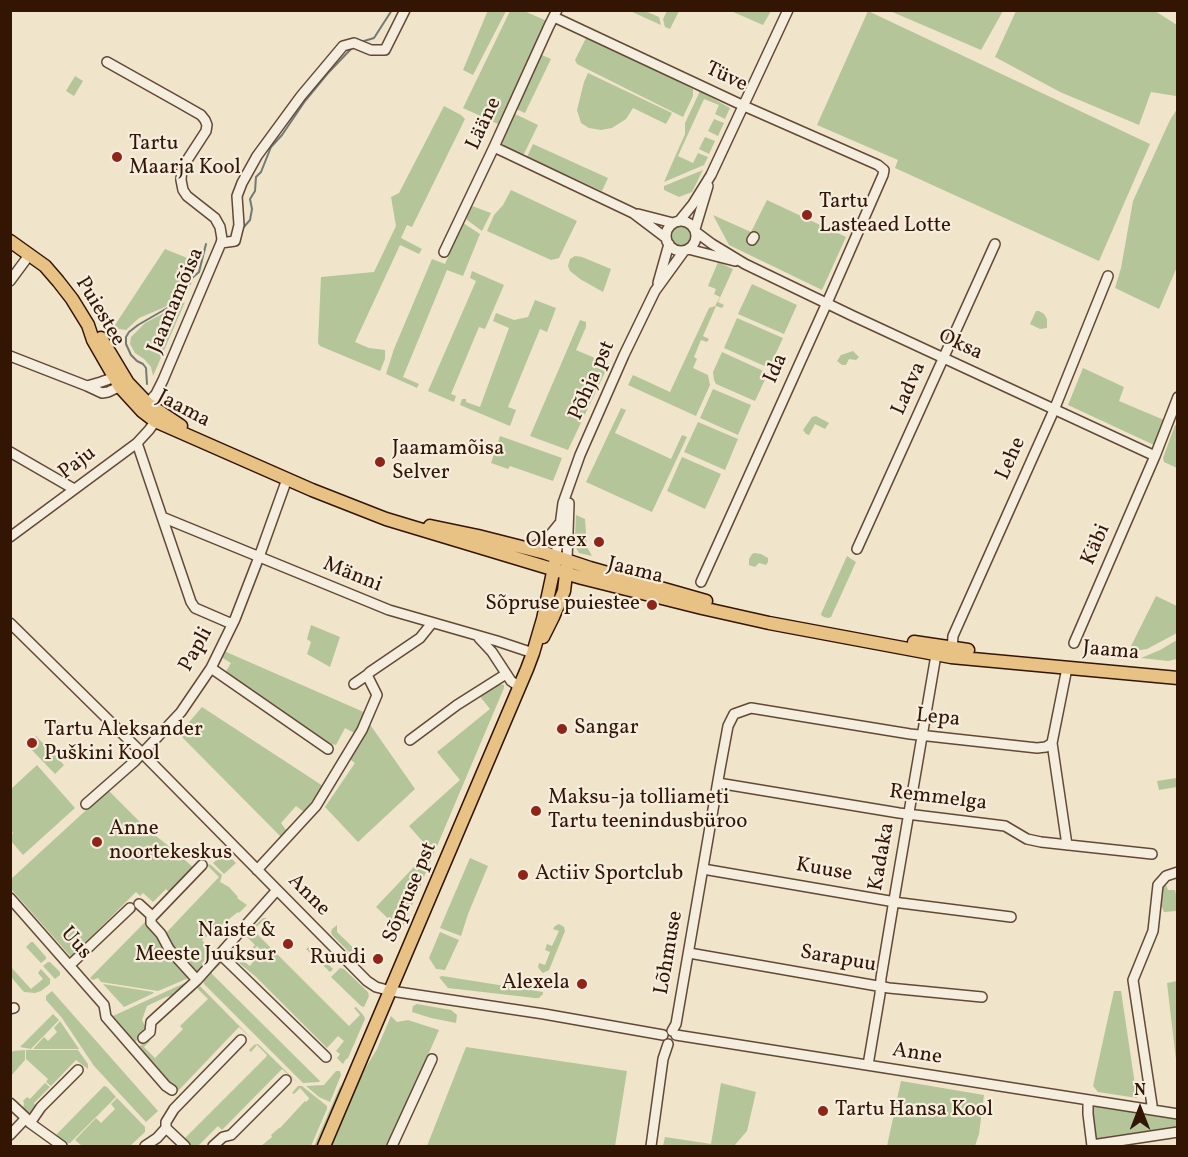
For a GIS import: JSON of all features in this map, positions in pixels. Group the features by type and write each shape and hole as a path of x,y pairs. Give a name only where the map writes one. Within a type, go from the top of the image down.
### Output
{"main road":[{"name":"Puiestee","path":"10,241 45,266 58,281 88,325 93,340 122,380"},
{"name":"Jaama","path":"122,380 145,407 158,417 287,479 394,522 770,617 951,652 1067,668 1178,678"},
{"name":"Jaama","path":"158,417 386,513 436,528 527,548 561,565 582,579 769,623 936,655 951,652 1123,667 1178,669"},
{"name":"Sõpruse pst","path":"324,1146 520,687 561,565"}],"street":[{"name":"Jaamamõisa","path":"145,407 156,394 163,380 221,243 236,241 239,225 237,196 257,156 301,96 343,46 354,43 371,50 385,50 405,10"},
{"path":"667,241 666,231 693,204 711,176 788,10"},
{"name":"Tüve","path":"556,14 744,106 878,165 884,170"},
{"name":"Lääne","path":"444,252 556,14"},
{"path":"107,62 201,115 205,120 206,131 182,168 181,180 187,196 215,218 220,227 221,243"},
{"path":"494,147 633,213 675,250 686,250 696,240 696,231 711,176"},
{"name":"Ida","path":"701,582 827,303 884,170"},
{"path":"633,213 689,222 696,231"},
{"name":"Oksa","path":"696,231 712,244 745,264 1154,459"},
{"name":"Põhja pst","path":"655,291 667,241"},
{"name":"Ladva","path":"857,549 995,244"},
{"name":"Oksa","path":"686,250 745,264"},
{"name":"Põhja pst","path":"561,565 560,522 563,503 580,455 655,291 686,250"},
{"path":"10,280 30,254"},
{"name":"Lehe","path":"951,652 953,636 1054,410 1108,276"},
{"path":"10,356 102,393 108,392 122,380"},
{"name":"Käbi","path":"1074,643 1154,459 1178,397"},
{"name":"Paju","path":"10,537 137,443 158,417"},
{"path":"137,443 191,602 195,608 232,624"},
{"path":"10,452 74,489"},
{"name":"Papli","path":"86,804 142,753 181,712 211,668 260,557 287,479"},
{"name":"Põhja pst","path":"561,565 568,488"},
{"name":"Männi","path":"162,517 389,610 533,653"},
{"path":"527,548 546,540 560,522"},
{"name":"Anne","path":"10,622 367,981 376,987 391,992 1178,1114"},
{"path":"354,684 420,638 432,623"},
{"path":"477,636 492,652 511,681 520,687"},
{"path":"492,652 493,645 497,641"},
{"name":"Kadaka","path":"868,1065 936,655"},
{"path":"211,668 328,749"},
{"path":"1067,668 1052,743 1067,845"},
{"path":"410,740 506,674"},
{"path":"257,870 311,812 362,730 377,695 368,675"},
{"name":"Lepa","path":"744,710 751,708 922,736 1037,748 1046,747 1052,743"},
{"name":"Lõhmuse","path":"651,1146 663,1059 677,1020 728,726 734,714 744,710"},
{"name":"Remmelga","path":"718,783 909,814 1005,826 1027,839 1041,842 1152,854"},
{"path":"151,918 202,865"},
{"name":"Kuuse","path":"703,869 894,902 1011,917"},
{"path":"1152,1110 1133,980 1153,931 1158,885 1166,876 1178,872"},
{"path":"143,1038 150,1032 151,1022 196,980 277,891"},
{"name":"Uus","path":"10,898 104,1005 106,1017 172,1090"},
{"path":"70,965 134,906 151,915 151,923 161,934 169,949 196,980"},
{"name":"Sarapuu","path":"688,952 881,986 981,997"},
{"path":"220,954 326,1057"},
{"path":"145,1146 157,1138 166,1128 166,1122 174,1109 241,1040"},
{"path":"392,1146 432,1059"},
{"path":"10,1135 78,1070"},
{"path":"213,1146 223,1137 231,1135 286,1080"},
{"path":"1088,1100 1092,1146 1178,1132"},
{"path":"10,1103 62,1146"},
{"path":"166,1128 185,1146"}],"green space":[{"path":"488,10 506,11 473,75 463,70"},
{"path":"510,11 524,11 547,21 498,124 463,108"},
{"path":"630,11 645,11 659,17 661,25"},
{"path":"667,11 679,11 670,29 665,27 663,19"},
{"path":"731,11 771,11 763,25"},
{"path":"868,11 1150,144 1099,261 895,168 898,160 817,125"},
{"path":"890,11 1003,11 981,50"},
{"path":"1016,11 1155,11 1177,25 1177,95 1151,92 1139,125 1060,92 995,57"},
{"path":"587,36 693,89 693,96 683,117 577,64 575,60"},
{"path":"542,55 551,59 525,113 516,109"},
{"path":"588,73 672,113 666,124 633,108 626,119 612,128 601,130 589,128 581,123 577,110"},
{"path":"75,76 83,81 74,96 66,91"},
{"path":"700,91 730,108 725,119 715,114 719,105 704,99 678,156 693,163 698,153 708,157 704,165 664,182 685,134 685,123"},
{"path":"444,106 465,119 412,227 407,225 401,238 422,249 419,254 400,245 355,342 369,348 385,350 385,359 380,371 320,346 318,343 321,277 374,272 396,226 391,197 399,193"},
{"path":"1177,109 1177,267 1159,309 1115,288 1121,268 1133,201"},
{"path":"513,113 538,125 523,156 505,147 501,141"},
{"path":"714,119 724,123 718,136 708,131"},
{"path":"705,137 715,141 709,154 699,149"},
{"path":"533,144 608,178 602,191 527,157"},
{"path":"703,170 692,192 679,197 664,190 664,186"},
{"path":"511,190 577,221 559,258 551,260 487,231 494,215 503,205"},
{"path":"767,200 846,237 822,290 729,245 713,215 751,232"},
{"path":"472,206 491,213 482,231 467,220 466,217"},
{"path":"463,223 480,234 463,276 447,270 403,377 419,384 417,388 386,374 394,349 432,259 445,264"},
{"path":"681,223 690,227 694,236 690,245 681,249 672,245 668,236 672,227"},
{"path":"165,249 197,262 180,294 165,307 139,318 126,330 113,328"},
{"path":"575,256 611,269 603,292 570,271 568,266 570,259"},
{"path":"718,262 733,269 718,302 724,305 722,308 716,306 703,336 709,339 707,342 701,340 694,357 697,359 693,368 708,375 710,385 696,416 628,385 633,375 670,392 709,308 715,306 720,297 714,294 716,289 708,286"},
{"path":"472,271 504,285 485,329 479,327 451,394 456,396 454,402 428,391 476,281 470,278"},
{"path":"752,284 797,305 784,334 738,314"},
{"path":"535,300 556,308 547,332 540,329 508,407 516,410 510,426 460,405 462,399 466,399 466,402 480,407 509,328 493,321 496,313 514,320 528,317"},
{"path":"185,302 153,376 151,367 135,353 130,344 131,337 145,323"},
{"path":"1036,311 1044,314 1047,319 1047,328 1040,329 1030,324"},
{"path":"737,318 783,338 769,368 724,348"},
{"path":"580,320 586,322 586,327 576,350 609,364 568,450 530,436"},
{"path":"853,351 859,357 856,360 849,359 846,365 837,361 841,355"},
{"path":"722,352 768,373 755,401 716,384 713,372"},
{"path":"1083,368 1124,387 1119,401 1164,420 1154,445 1068,405"},
{"path":"713,389 751,405 738,435 700,418"},
{"path":"621,408 626,410 615,433 671,459 682,435 687,437 652,512 586,482"},
{"path":"816,416 829,423 825,429 815,424 809,435 806,434 803,430 812,417"},
{"path":"698,422 738,439 725,470 684,452"},
{"path":"1175,425 1177,426 1177,468 1164,462 1163,458"},
{"path":"500,436 562,458 553,481 510,466 508,469 491,463"},
{"path":"682,457 721,474 705,509 667,491"},
{"path":"576,515 585,519 587,547 592,556 579,553 576,548"},
{"path":"754,553 768,558 766,565 759,563 755,567 749,565 749,559"},
{"path":"847,556 856,562 831,617 824,617 821,614"},
{"path":"1156,596 1177,606 1177,633 1147,649 1128,652"},
{"path":"311,625 340,637 330,667 307,654 311,642 307,639"},
{"path":"1177,640 1177,659 1168,661 1141,658 1160,650"},
{"path":"224,651 366,713 356,734 345,728 336,745 331,744 225,673 231,663 221,657"},
{"path":"496,683 504,685 504,688 401,931 376,907 430,850 409,826 460,780 437,752 490,709 478,694"},
{"path":"202,707 323,786 304,812 296,806 281,823 286,830 281,837 179,734"},
{"path":"369,723 415,789 358,842 325,807 355,763 348,758"},
{"path":"36,736 64,765 55,774 27,745"},
{"path":"37,765 75,808 23,855 11,841 13,833 11,830 11,789"},
{"path":"1176,778 1177,787 1159,790 1157,781"},
{"path":"108,790 146,828 195,869 171,894 166,889 153,902 143,893 140,896 136,892 71,957 11,889 10,880"},
{"path":"225,852 236,863 224,874 213,863"},
{"path":"470,858 488,866 461,936 440,928"},
{"path":"208,864 222,875 220,882 229,887 237,898 247,905 202,940 216,956 198,974 190,971 181,961 165,934 219,877 208,866 202,871"},
{"path":"1166,885 1168,890 1175,890 1177,911 1164,912 1162,907 1159,907 1163,887"},
{"path":"263,918 266,918 271,925 264,920 254,931 349,1026 360,1015 354,1008 356,1007 364,1016 365,1019 348,1058 343,1064 337,1058 340,1054 336,1051 344,1041 338,1036 327,1048 239,963 242,960 250,966 261,951 257,946 251,950 255,945 245,935"},
{"path":"145,922 191,977 158,991 101,982 98,978 93,980 90,978"},
{"path":"559,924 564,927 565,931 549,970 543,973 538,967 539,963 545,965 550,952 545,950 547,944 552,946 559,931 553,929"},
{"path":"337,925 337,932 366,960 363,966 331,933"},
{"path":"440,932 459,940 445,970 436,969 429,958"},
{"path":"31,942 46,957 41,963 26,947"},
{"path":"310,946 333,969 330,972 306,949"},
{"path":"221,960 223,962 212,974 319,1082 303,1083 204,984 203,978"},
{"path":"48,962 60,972 55,979 43,966"},
{"path":"10,966 31,989 43,979 38,973 41,969 50,979 50,984 35,993 24,992 11,977"},
{"path":"340,968 344,969 368,992 369,996 364,1007 331,977"},
{"path":"439,977 543,992 543,994 535,998 448,988"},
{"path":"192,980 176,995 147,1006 142,1020 145,1031 135,1042 113,1016"},
{"path":"1178,981 1177,1068 1167,983"},
{"path":"103,984 153,992 154,993 124,1007"},
{"path":"196,984 253,1040 239,1027 178,1091 139,1047 148,1038 150,1041 144,1047 155,1058 183,1029 180,1026 208,999 197,988 190,993"},
{"path":"52,991 158,1111 146,1122 94,1066 62,1018 46,1000 46,996"},
{"path":"1114,991 1121,991 1137,1098 1098,1092 1093,1086"},
{"path":"417,1004 451,1010 457,1015 456,1023 412,1012 413,1006"},
{"path":"53,1014 59,1020 31,1049 20,1047"},
{"path":"391,1016 397,1022 408,1020 439,1030 388,1146 332,1146 361,1075 377,1049"},
{"path":"60,1021 79,1049 33,1049 44,1037 48,1041 57,1032 54,1028"},
{"path":"258,1044 298,1083 282,1069 222,1130 218,1126 198,1146 190,1146 183,1140 266,1057 267,1055 257,1045 251,1052 249,1050"},
{"path":"466,1047 627,1071 615,1146 427,1146"},
{"path":"25,1050 25,1060 11,1076 11,1053"},
{"path":"26,1050 78,1050 88,1064 88,1069 76,1060 51,1086 46,1082 48,1079 26,1059"},
{"path":"336,1071 340,1071 341,1075 330,1102 319,1097 306,1086 324,1085"},
{"path":"901,1081 984,1095 979,1134 975,1146 887,1146"},
{"path":"45,1083 50,1087 34,1103 36,1108 34,1112 27,1113 23,1110 23,1101 27,1097 30,1099"},
{"path":"721,1083 756,1092 747,1131 734,1146 663,1146 665,1137 711,1144"},
{"path":"341,1084 317,1146 314,1146"},
{"path":"104,1086 116,1097 70,1143 65,1144 55,1136"},
{"path":"298,1086 302,1086 327,1106 311,1146 261,1146 309,1099 300,1088 294,1094 292,1093"},
{"path":"117,1098 145,1127 145,1132 130,1146 82,1146 75,1140 96,1118 101,1123 115,1109 111,1104"},
{"path":"1086,1103 1177,1115 1177,1134 1093,1146"}],"waterway":[{"path":"364,41 374,38 392,10"},
{"path":"243,228 250,220 252,209 250,199 255,191 256,177 261,172 271,147 305,101 351,49"},
{"path":"147,384 146,368 131,355 126,344 126,337 138,325 176,303 186,292 192,278 199,272 206,244"}],"place":[{"name":"Tartu Maarja Kool","path":"117,157"},
{"name":"Tartu Lasteaed Lotte","path":"807,215"},
{"name":"Jaamamõisa Selver","path":"380,462"},
{"name":"Olerex","path":"599,542"},
{"name":"Sõpruse puiestee","path":"652,605"},
{"name":"Sangar","path":"562,729"},
{"name":"Tartu Aleksander Puškini Kool","path":"32,743"},
{"name":"Maksu-ja tolliameti Tartu teenindusbüroo","path":"536,811"},
{"name":"Anne noortekeskus","path":"97,842"},
{"name":"Actiiv Sportclub","path":"523,875"},
{"name":"Naiste & Meeste Juuksur","path":"288,944"},
{"name":"Ruudi","path":"378,959"},
{"name":"Alexela","path":"582,984"},
{"name":"Tartu Hansa Kool","path":"823,1111"}]}
